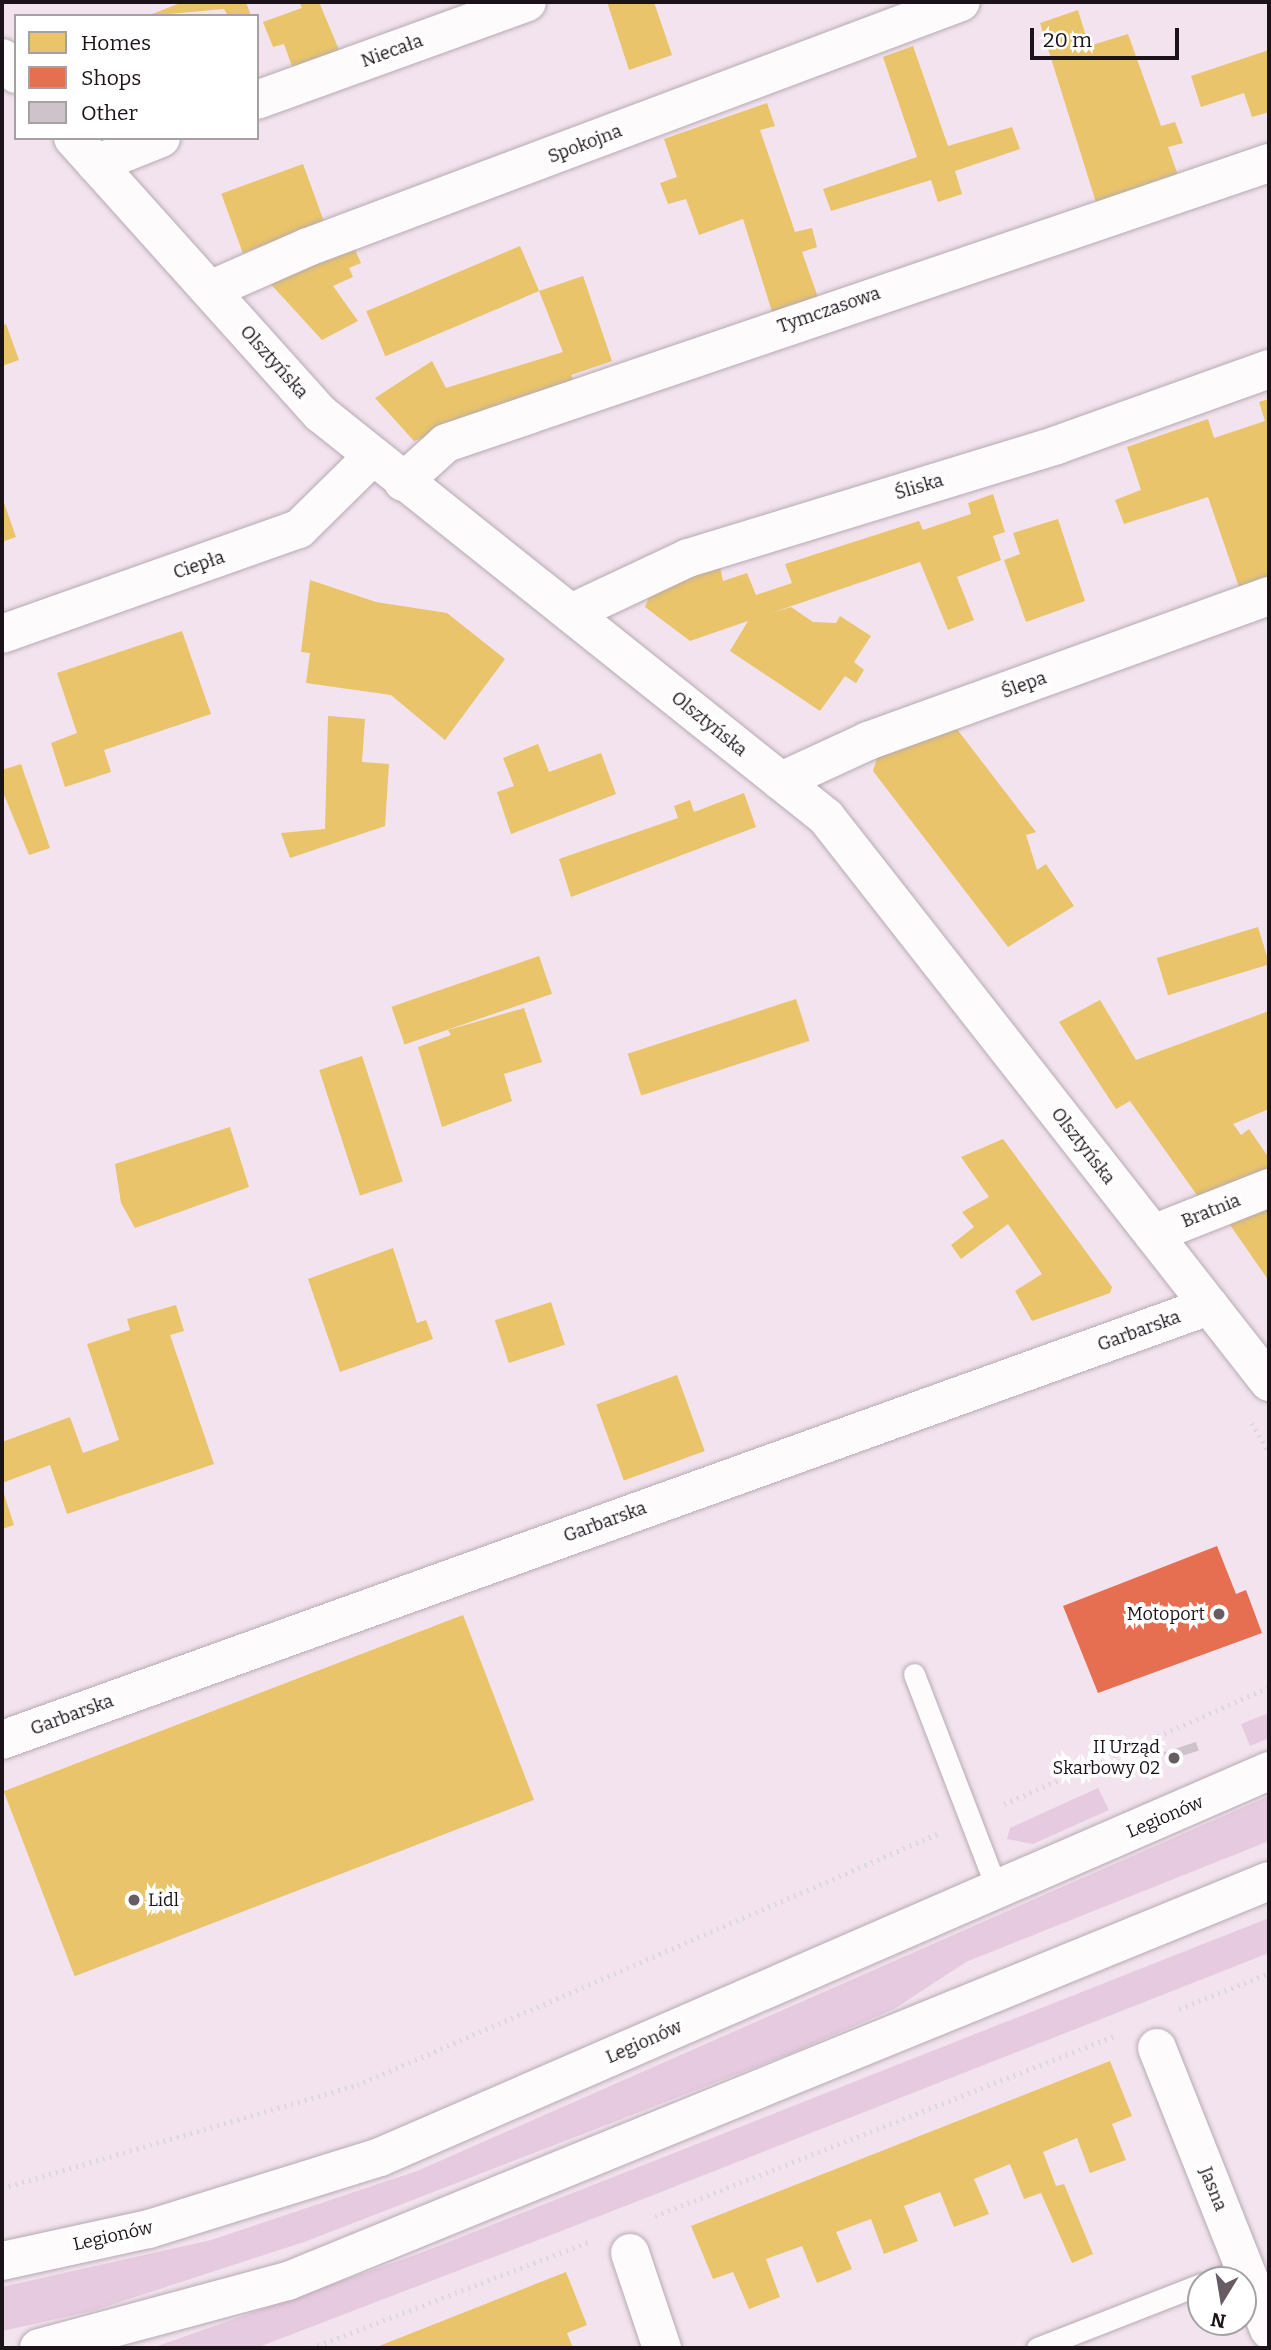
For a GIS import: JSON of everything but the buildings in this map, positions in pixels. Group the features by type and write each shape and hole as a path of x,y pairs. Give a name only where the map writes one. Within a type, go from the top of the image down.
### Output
{"street":[{"name":"Niecała","path":"259,99 527,2"},
{"name":"Spokojna","path":"210,290 307,247 961,2"},
{"path":"2,58 14,72"},
{"path":"84,151 149,140"},
{"name":"Olsztyńska","path":"84,151 321,414 826,817 1269,1382"},
{"name":"Tymczasowa","path":"403,482 446,443 1269,163"},
{"name":"Śliska","path":"572,614 688,558 1057,445 1269,369"},
{"name":"Ciepła","path":"2,634 299,530 372,457"},
{"name":"Ślepa","path":"781,781 868,741 1269,596"},
{"name":"Bratnia","path":"1153,1234 1269,1188"},
{"name":"Garbarska","path":"2,1740 1209,1306"},
{"name":"Legionów","path":"2,2261 149,2229 380,2157 1269,1771"},
{"path":"39,2348 288,2281 1269,1881"},
{"name":"Jasna","path":"1157,2048 1225,2266"},
{"path":"630,2253 662,2348"},
{"name":"Jasna","path":"1257,2314 1269,2330"}],"lane":[{"path":"914,1674 968,1820 997,1889"},
{"path":"1037,2348 1187,2289"}],"path":[{"path":"2,2188 357,2085 1269,1687"},
{"path":"1171,2012 1269,1973"},
{"path":"646,2219 1121,2032"},
{"path":"311,2348 595,2239"}],"shaded area":[{"path":"1269,1713 1269,1738 1250,1746 1241,1724"},
{"path":"1098,1788 1109,1810 1033,1844 1007,1839 1010,1828"},
{"path":"1269,1796 1269,1841 966,1962 894,2009 794,2052 307,2241 92,2311 2,2331 2,2287 211,2240 417,2171"},
{"path":"1269,1918 1269,1953 564,2230 256,2348 152,2348 418,2254"}],"place":[{"name":"Motoport","path":"1219,1614"},
{"name":"II Urząd Skarbowy 02","path":"1174,1758"},
{"name":"Lidl","path":"134,1900"}]}
